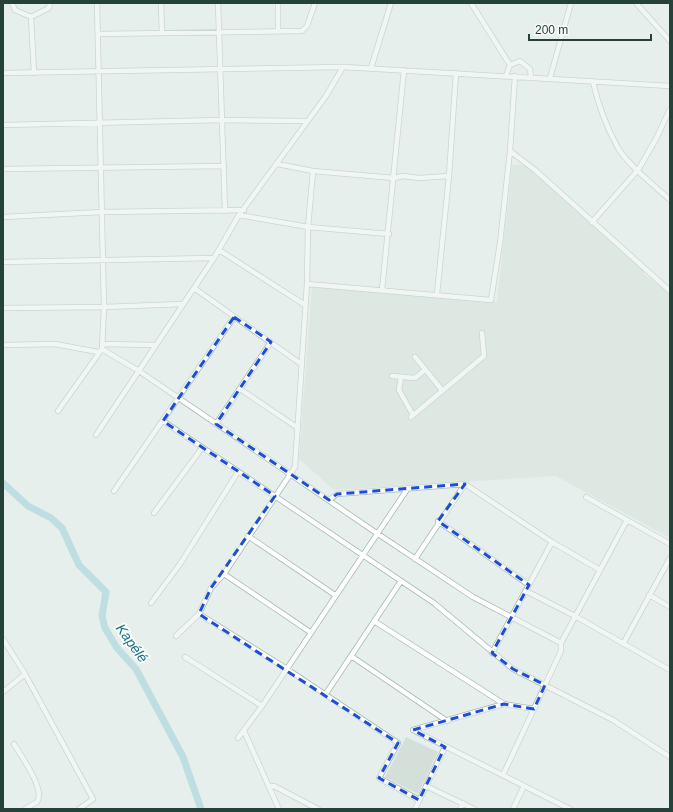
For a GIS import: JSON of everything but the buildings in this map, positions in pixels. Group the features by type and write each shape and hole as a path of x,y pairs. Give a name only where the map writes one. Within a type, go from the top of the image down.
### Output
{"street":[{"path":"12,3 15,10 31,18"},
{"path":"31,18 49,8 50,3"},
{"path":"58,411 101,348 104,307 97,3"},
{"path":"161,3 162,33"},
{"path":"218,3 225,211"},
{"path":"278,3 278,31"},
{"path":"98,34 298,32 305,30 315,3"},
{"path":"371,68 391,3"},
{"path":"471,3 510,65"},
{"path":"550,78 572,3"},
{"path":"636,3 670,41"},
{"path":"31,18 34,73"},
{"path":"506,76 510,65 514,62 524,63 530,69 531,77"},
{"path":"96,435 214,258 239,215 326,96 343,67"},
{"path":"3,73 99,70 343,67 670,86"},
{"path":"382,290 389,234 404,70"},
{"path":"437,294 449,176 456,73"},
{"path":"307,284 437,294 488,300 492,299 510,151 515,76"},
{"path":"593,82 596,96 618,149 670,200"},
{"path":"592,222 638,170 656,139 670,109"},
{"path":"3,125 222,120 306,122"},
{"path":"510,151 535,170 670,291"},
{"path":"277,164 313,171 394,178 403,176 419,178 449,176"},
{"path":"3,169 224,166"},
{"path":"176,636 199,614 211,588 224,574 295,467 307,284 308,226 313,171"},
{"path":"3,217 102,212 244,210"},
{"path":"239,215 308,226 389,234"},
{"path":"219,250 305,305"},
{"path":"3,262 214,258"},
{"path":"194,288 301,364"},
{"path":"3,308 104,307 183,304"},
{"path":"114,491 234,317"},
{"path":"401,377 399,390 412,416 484,356 482,333"},
{"path":"216,424 271,342"},
{"path":"3,345 55,344 101,348 156,345"},
{"path":"101,348 139,371 289,474 473,597 561,643"},
{"path":"415,357 442,390"},
{"path":"392,376 415,378 425,370"},
{"path":"240,389 298,428"},
{"path":"163,421 434,603 513,669 613,720 670,757"},
{"path":"154,513 202,448"},
{"path":"151,603 180,564 238,472"},
{"path":"329,500 337,494 465,484 552,542 600,570"},
{"path":"415,559 438,521 465,484"},
{"path":"238,738 262,706 310,632 408,488"},
{"path":"586,497 670,544"},
{"path":"503,775 561,651 561,643 628,520"},
{"path":"438,521 529,585"},
{"path":"248,536 335,595"},
{"path":"492,653 552,542"},
{"path":"623,644 670,558"},
{"path":"224,574 310,632"},
{"path":"325,695 401,581"},
{"path":"526,591 575,616 670,670"},
{"path":"649,595 670,607"},
{"path":"199,614 287,669 398,742 379,778 419,800"},
{"path":"374,621 504,704 534,709"},
{"path":"3,639 25,674 94,799 79,809"},
{"path":"351,656 447,721"},
{"path":"185,657 262,706"},
{"path":"3,692 25,674"},
{"path":"504,704 413,730 444,747 570,809"},
{"path":"244,731 279,809"},
{"path":"14,744 40,793 37,802 25,809"},
{"path":"415,809 444,747"},
{"path":"269,787 274,786 318,809"},
{"path":"426,786 474,809"},
{"path":"513,809 524,786"},
{"path":"460,809 463,803"}],"highlighted area":[{"path":"234,317 271,342 216,424 329,500 337,494 465,484 438,521 529,585 492,653 513,669 545,685 534,709 504,704 413,730 445,747 419,800 379,778 398,743 199,614 211,588 275,496 163,421"}],"shaded area":[{"path":"512,165 526,165 645,270 644,274 670,293 670,538 556,476 334,490 299,459 312,287 497,302"},
{"path":"406,737 438,752 418,794 385,777"}],"waterway":[{"name":"Kapélé","path":"3,483 28,506 51,518 62,528 79,565 106,592 102,616 105,628 117,648 136,669 183,757 201,809"}]}
